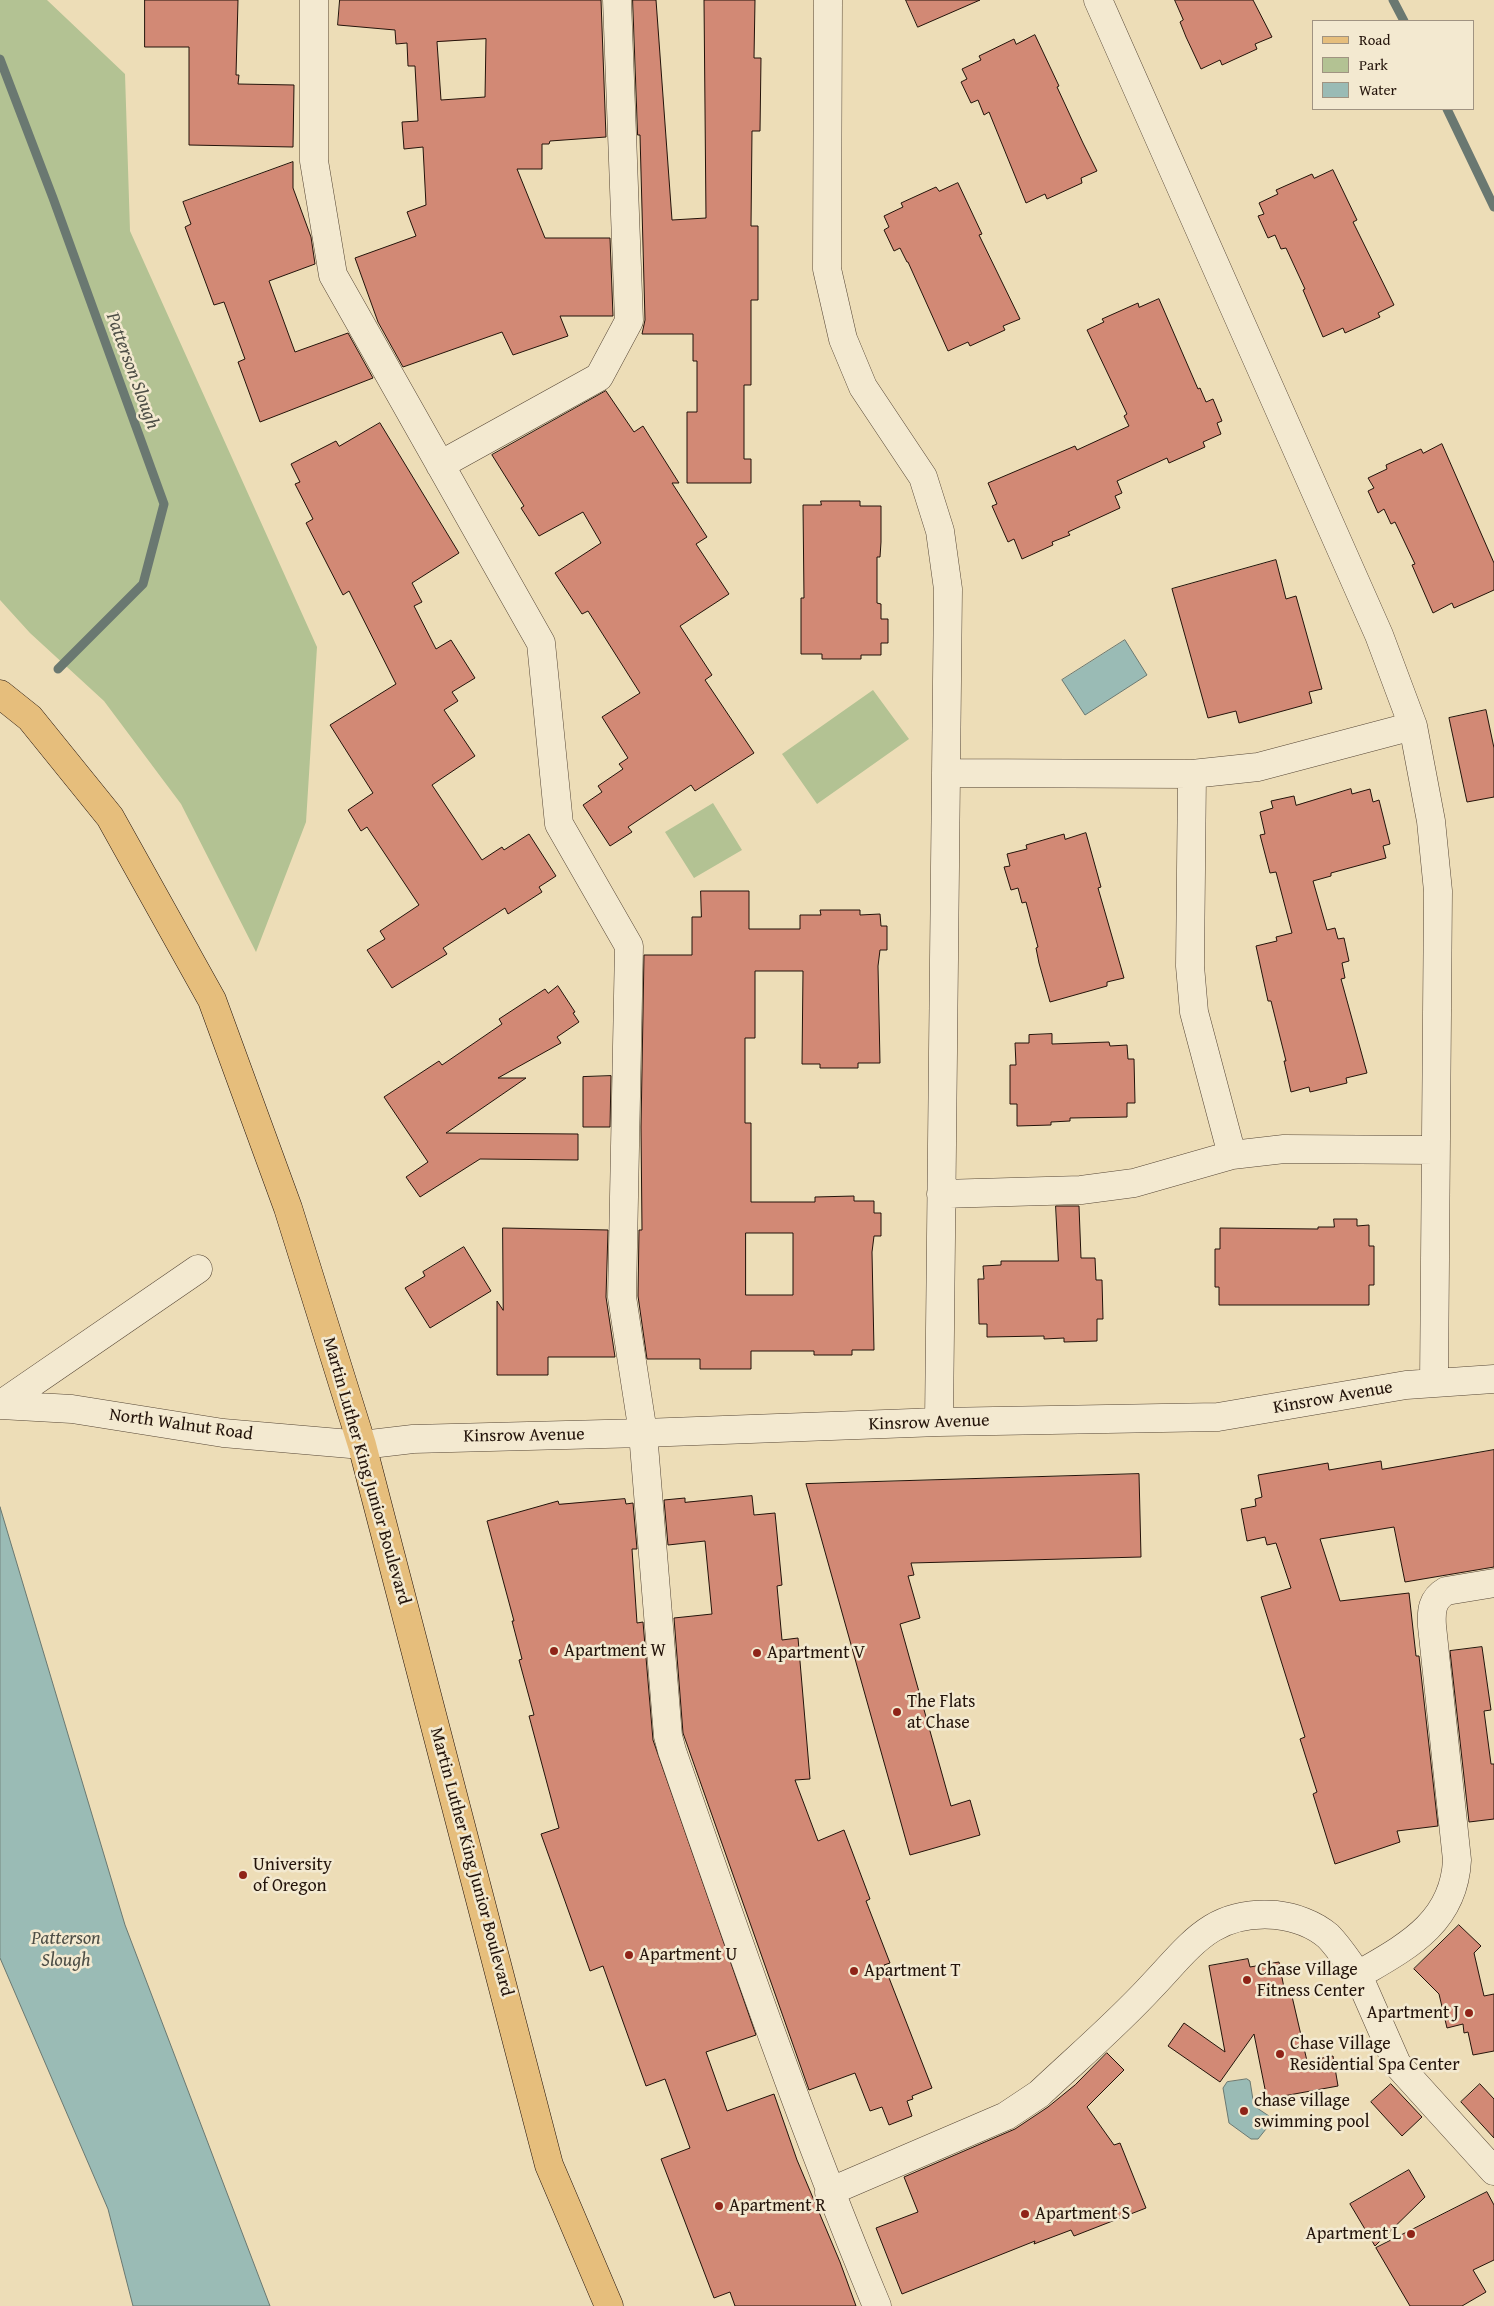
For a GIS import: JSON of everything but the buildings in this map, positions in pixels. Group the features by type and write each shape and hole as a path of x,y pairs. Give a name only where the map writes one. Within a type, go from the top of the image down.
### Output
{"main road":[{"name":"Martin Luther King Junior Boulevard","path":"0,694 30,718 110,817 212,1000 288,1208 362,1445 549,2165 609,2306"}],"street":[{"path":"314,0 314,161 333,275 541,644 559,824 629,946 622,1297 643,1433 666,1718 672,1751 776,2048 829,2192 877,2306"},
{"path":"440,465 599,377 629,321 617,0"},
{"path":"828,0 827,269 843,339 863,387 923,478 940,531 948,589 940,1422"},
{"path":"1098,0 1379,635 1413,726 1431,821 1438,891 1434,1383"},
{"path":"946,773 1192,774 1258,767 1413,726"},
{"path":"1192,774 1190,966 1194,1012 1232,1155"},
{"path":"941,1194 1081,1190 1134,1183 1232,1155 1284,1149 1435,1150"},
{"name":"North Walnut Road","path":"0,1405 198,1269"},
{"name":"Kinsrow Avenue","path":"362,1445 413,1439 940,1422 1218,1417 1406,1385 1494,1379"},
{"name":"North Walnut Road","path":"0,1405 72,1409 223,1433 362,1445"},
{"path":"1358,1975 1416,1940 1440,1914 1453,1888 1457,1860 1432,1626 1432,1608 1440,1595 1446,1591 1494,1583"},
{"path":"829,2192 1006,2116 1021,2107 1039,2094 1144,1994 1187,1948 1211,1928 1234,1917 1258,1914 1287,1916 1314,1926 1329,1937 1358,1975 1397,2064 1405,2076 1494,2171"}],"green space":[{"path":"0,0 47,0 125,74 130,231 317,647 306,822 256,952 181,804 104,701 30,633 0,600"},
{"path":"873,690 909,739 817,804 782,754"},
{"path":"713,803 742,850 694,878 665,832"}],"water":[{"path":"1125,640 1147,675 1085,715 1062,680"},
{"name":"Patterson Slough","path":"0,1507 125,1925 270,2306 133,2306 108,2209 0,1958"},
{"name":"chase village swimming pool","path":"1247,2079 1250,2081 1254,2106 1269,2116 1270,2124 1258,2139 1251,2139 1229,2123 1223,2088 1227,2082"}],"waterway":[{"path":"1393,0 1403,20"},
{"name":"Patterson Slough","path":"0,59 53,198 164,504 143,584 58,669"},
{"path":"1447,110 1494,207"}],"place":[{"name":"Apartment W","path":"554,1651"},
{"name":"Apartment V","path":"757,1653"},
{"name":"The Flats at Chase","path":"897,1712"},
{"name":"University of Oregon","path":"243,1875"},
{"name":"Apartment U","path":"629,1955"},
{"name":"Apartment T","path":"854,1971"},
{"name":"Chase Village Fitness Center","path":"1247,1980"},
{"name":"Apartment J","path":"1469,2013"},
{"name":"Chase Village Residential Spa Center","path":"1280,2054"},
{"name":"chase village swimming pool","path":"1244,2111"},
{"name":"Apartment R","path":"719,2206"},
{"name":"Apartment S","path":"1025,2214"},
{"name":"Apartment L","path":"1411,2234"}]}
